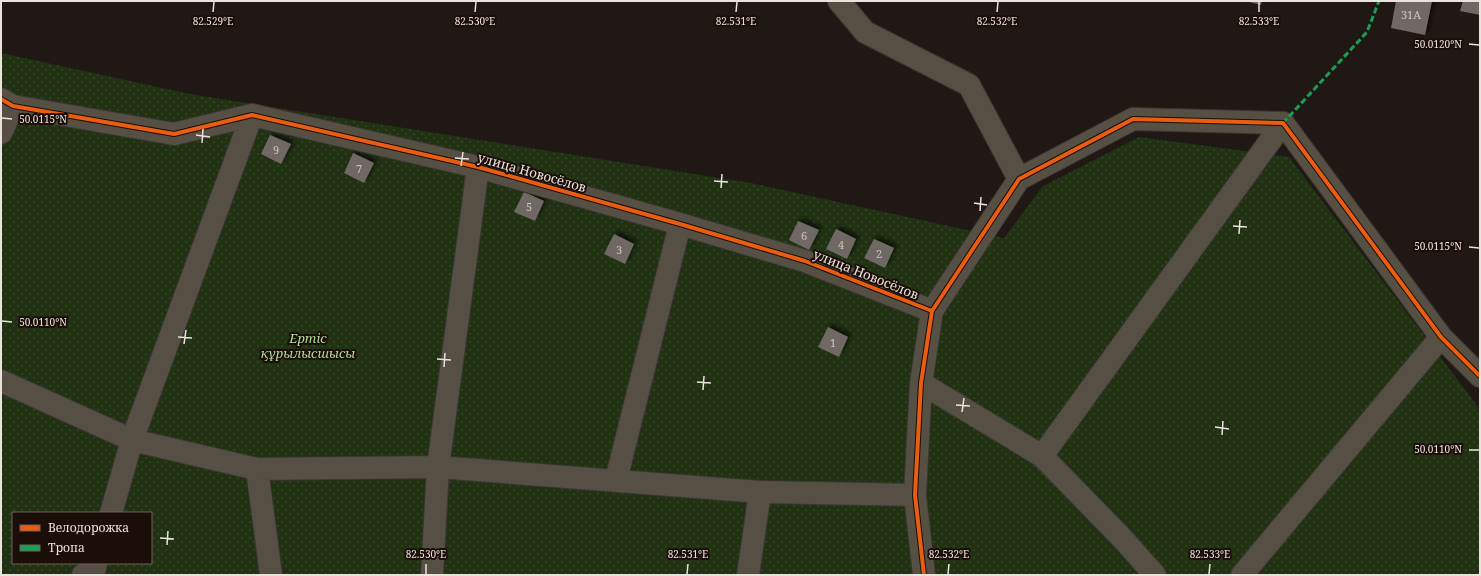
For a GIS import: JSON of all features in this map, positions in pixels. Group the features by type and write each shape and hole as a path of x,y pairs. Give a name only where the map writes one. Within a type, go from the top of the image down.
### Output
{"street":[{"path":"839,1 865,32 969,85 1019,180"},
{"path":"1,133 7,102"},
{"name":"улица Новосёлов","path":"7,102 174,134 252,115 478,167 680,224 805,261 932,311"},
{"path":"111,512 132,440 252,115"},
{"path":"924,575 915,495 921,383 932,311 1019,180 1133,119 1283,123"},
{"path":"1283,123 1441,337 1480,376"},
{"path":"1042,456 1283,123"},
{"path":"432,575 438,467 478,167"},
{"path":"616,480 680,224"},
{"path":"1242,575 1441,337"},
{"path":"1,380 132,440 257,469 438,467 760,492 915,495"},
{"path":"921,383 1042,456 1155,575"},
{"path":"257,469 271,575"},
{"path":"748,575 760,492"},
{"path":"83,575 95,568 96,564"}],"green space":[{"name":"Ертіс құрылысшысы","path":"1,53 190,94 751,183 1004,238 1043,186 1139,137 1289,157 1480,411 1480,575 1,575"}],"building":[{"path":"1245,1 1262,1 1261,5"},
{"path":"1396,1 1432,1 1425,35 1391,28"},
{"path":"1463,1 1480,1 1480,15 1460,11"},
{"path":"270,135 291,144 281,164 261,154"},
{"path":"353,153 374,163 364,183 344,173"},
{"path":"524,192 544,201 535,221 514,212"},
{"path":"798,221 819,230 809,250 789,240"},
{"path":"836,229 856,239 847,259 826,249"},
{"path":"614,234 634,244 625,264 604,254"},
{"path":"874,239 894,248 885,268 864,258"},
{"path":"828,327 848,337 839,357 818,347"}],"marked path":[{"path":"1283,123 1367,32 1379,1"}],"cycle path":[{"path":"1,99 13,106 174,134 252,115 478,167 680,224 805,261 932,311"},
{"path":"924,575 915,495 921,383 932,311 1019,179 1133,119 1283,123 1441,337 1480,376"}]}
